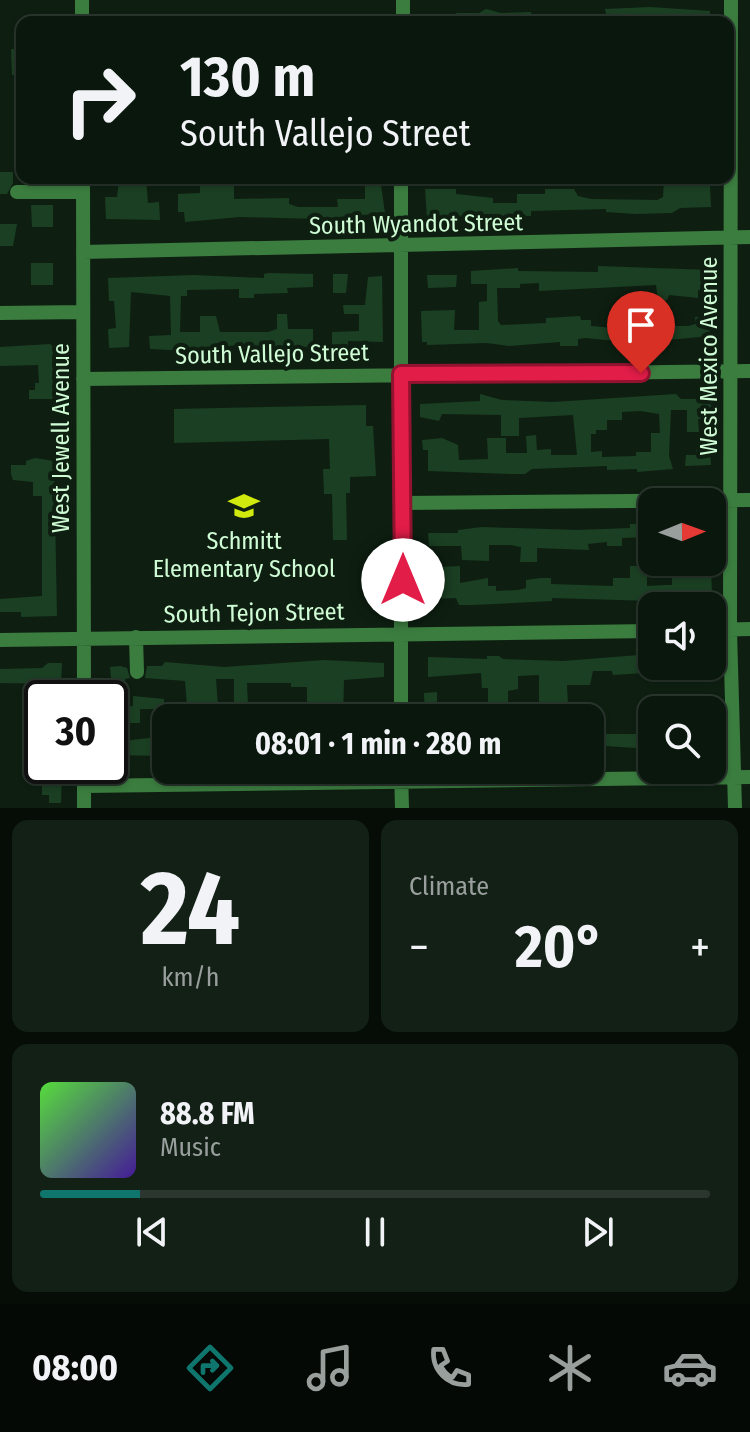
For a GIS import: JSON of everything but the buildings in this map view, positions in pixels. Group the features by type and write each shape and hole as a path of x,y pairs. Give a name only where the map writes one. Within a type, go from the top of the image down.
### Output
{"street":[{"path":"401,184 401,704"},
{"name":"West Mexico Avenue","path":"730,184 730,630 743,778 735,808"},
{"path":"17,192 83,185"},
{"name":"West Jewell Avenue","path":"83,185 84,680"},
{"name":"South Wyandot Street","path":"83,252 750,237"},
{"path":"0,313 83,312"},
{"name":"South Vallejo Street","path":"83,379 750,371"},
{"path":"403,503 750,500"},
{"path":"726,630 750,629"},
{"name":"South Tejon Street","path":"0,640 638,631"},
{"path":"136,637 137,672"},
{"path":"604,777 743,778"},
{"path":"84,808 84,786 152,784"},
{"path":"401,784 402,808"}],"place":[{"name":"Schmitt Elementary School","path":"244,506"}],"route":[{"path":"403,580 401,374 641,373"}]}
